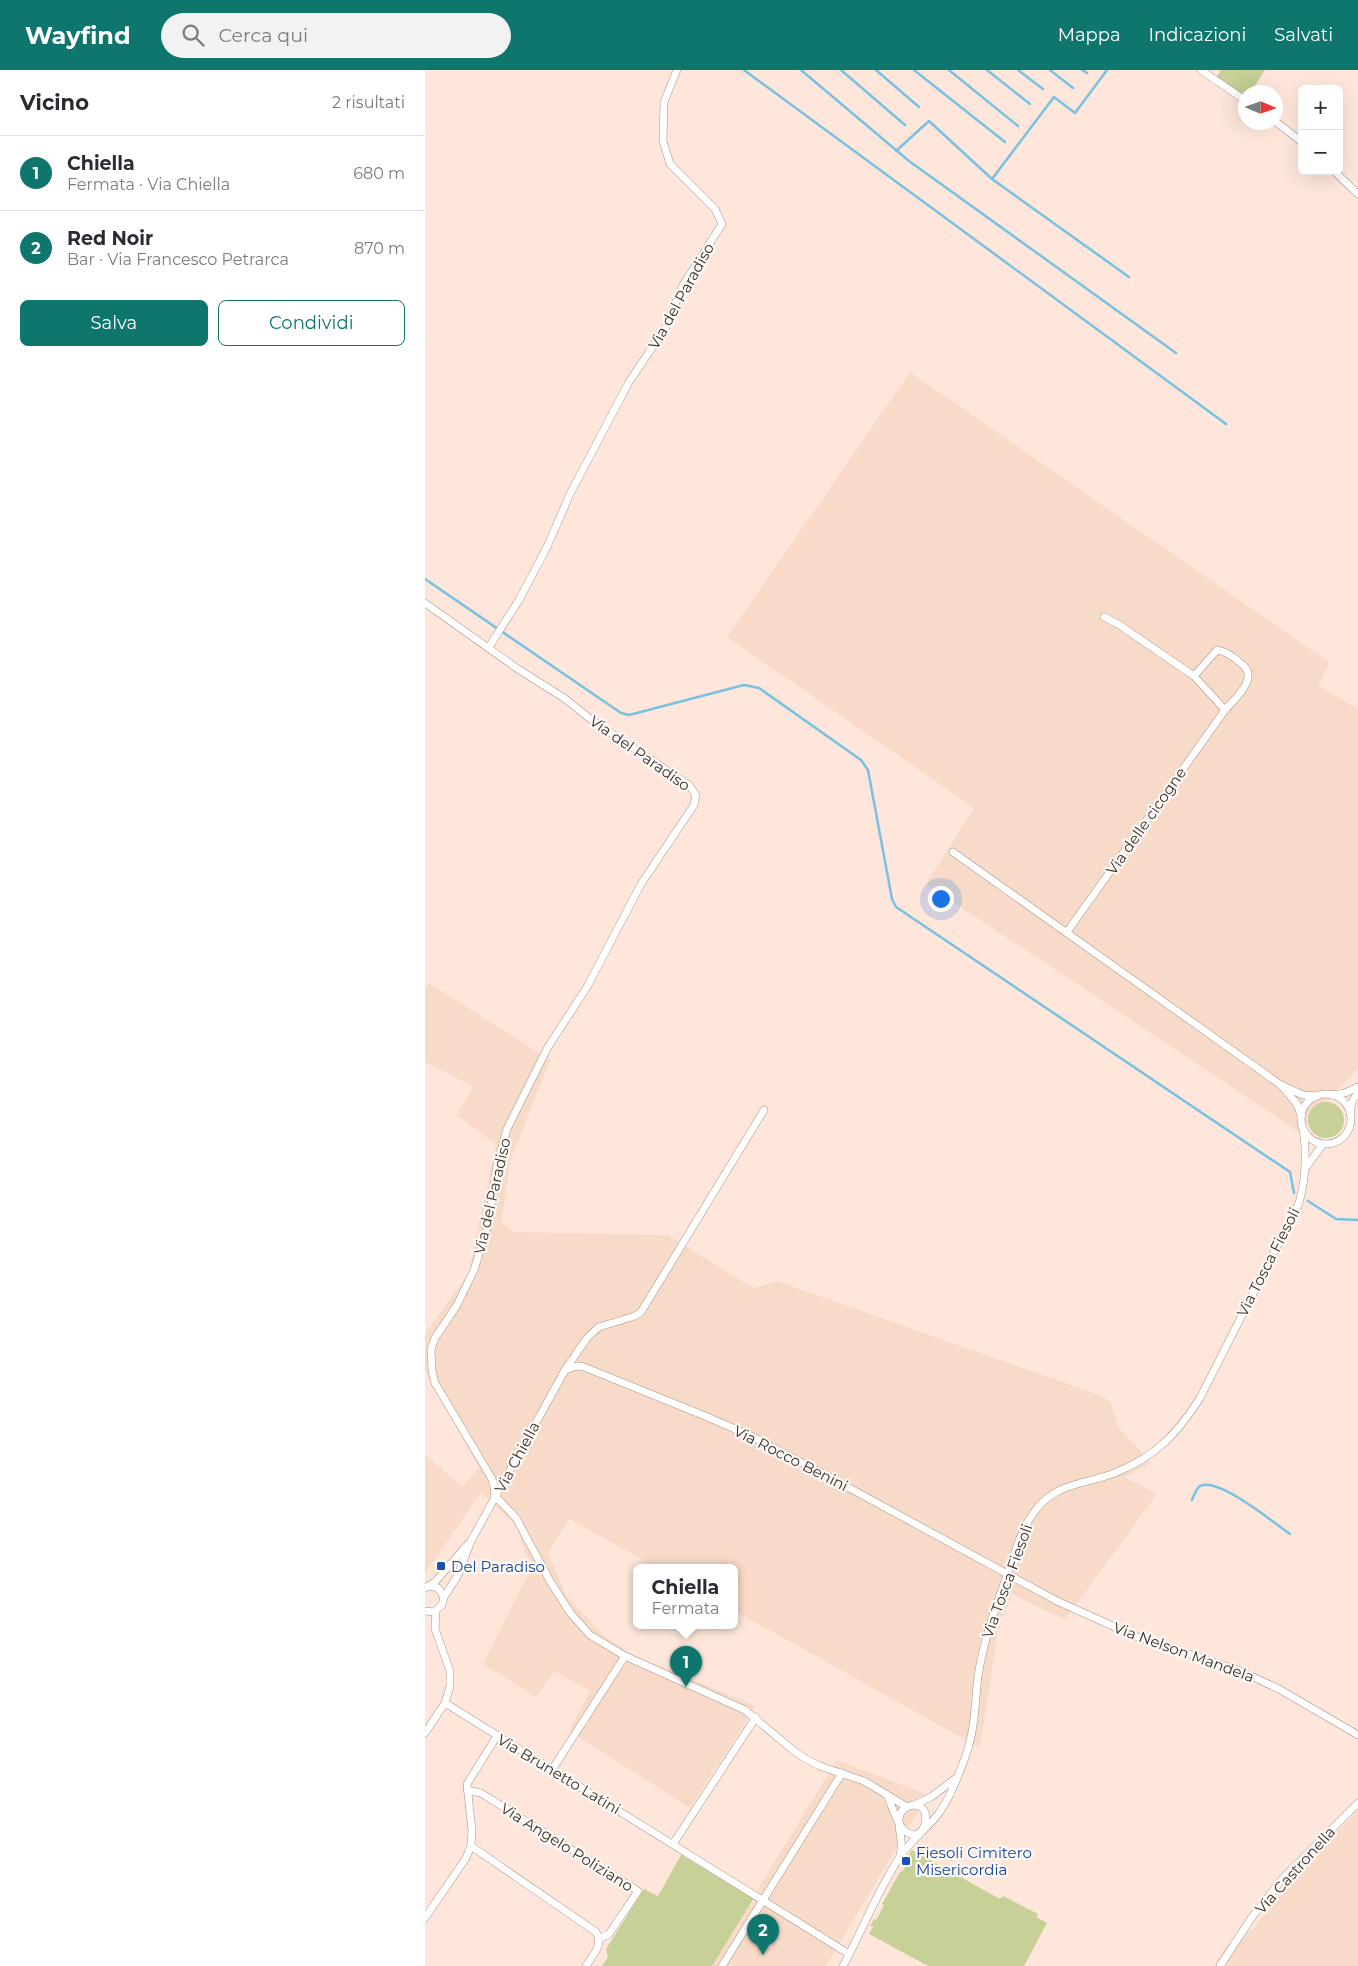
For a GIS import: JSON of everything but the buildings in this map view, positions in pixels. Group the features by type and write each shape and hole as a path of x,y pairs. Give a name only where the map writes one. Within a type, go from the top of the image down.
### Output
{"street":[{"name":"Via del Paradiso","path":"495,1496 495,1486 492,1479 435,1384 431,1371 431,1349 435,1338 457,1305 475,1270 488,1225 501,1148 507,1129 539,1064 587,987 641,884 696,800 695,792 689,785 593,721 564,698 518,669 489,647 507,620 539,562 570,494 629,382 666,327 682,287 722,224 715,209 670,164 663,141 664,102 677,70"},
{"path":"1201,70 1238,96"},
{"path":"1283,128 1298,139"},
{"path":"1338,175 1358,194"},
{"path":"425,602 489,647"},
{"path":"1104,617 1118,624 1193,676 1225,710"},
{"name":"Via delle cicogne","path":"1067,932 1225,710 1236,698 1246,681 1248,673 1245,667 1224,651 1217,650 1193,676"},
{"path":"953,852 1281,1086 1297,1104 1301,1118"},
{"path":"1281,1086 1303,1095 1317,1096 1345,1093 1358,1087"},
{"name":"Via Tosca Fiesoli","path":"1306,1169 1311,1158 1323,1144 1331,1143 1343,1137 1350,1124 1352,1102 1358,1092"},
{"path":"1331,1095 1345,1103 1350,1114"},
{"path":"1301,1118 1302,1111 1308,1102 1317,1096"},
{"name":"Via Chiella","path":"764,1110 641,1312 635,1316 599,1327 587,1338 565,1370 495,1496 516,1518 550,1580 580,1627 605,1645 625,1656 731,1702 755,1717 794,1751 819,1766 870,1784 888,1797 911,1806"},
{"name":"Via Tosca Fiesoli","path":"843,1966 900,1856 945,1803 956,1779 970,1740 985,1642 1007,1574 1026,1524 1046,1498 1064,1487 1102,1478 1134,1464 1162,1446 1176,1433 1188,1417 1200,1398 1299,1203 1306,1169 1306,1146 1301,1118"},
{"path":"1303,1128 1311,1139 1323,1144"},
{"name":"Via Rocco Benini","path":"565,1370 577,1366 585,1367 749,1436 820,1472 1007,1574"},
{"path":"425,1611 436,1611 442,1606 444,1597 458,1575 471,1541 495,1496"},
{"path":"427,1587 439,1579 471,1541"},
{"name":"Via Nelson Mandela","path":"1007,1574 1057,1601 1137,1637 1239,1670 1287,1694 1358,1735"},
{"path":"427,1587 440,1590 444,1597"},
{"path":"425,1733 445,1703 450,1686 450,1671 435,1629 436,1611"},
{"path":"552,1770 625,1656"},
{"name":"Via Brunetto Latini","path":"445,1703 849,1954"},
{"path":"673,1844 755,1717"},
{"path":"425,1918 466,1858 471,1846 472,1816 467,1790 470,1778 497,1736"},
{"path":"722,1966 842,1773"},
{"path":"899,1820 900,1814 911,1806 931,1797 956,1779"},
{"name":"Via Angelo Poliziano","path":"467,1790 481,1793 638,1891 609,1934 599,1940"},
{"path":"888,1797 901,1826 908,1832 918,1833 926,1824 926,1814 921,1808 911,1806"},
{"name":"Via Castronella","path":"1221,1966 1252,1917 1283,1878 1358,1803"},
{"name":"Via Tosca Fiesoli","path":"899,1820 900,1856"},
{"path":"471,1846 598,1934 597,1949 586,1966"}],"shaded area":[{"path":"910,372 1329,662 1319,686 1358,709 1358,1068 1299,1132 926,884 974,808 727,637"},
{"path":"429,983 550,1060 511,1159 501,1223 514,1232 668,1235 753,1288 777,1281 1099,1395 1110,1401 1119,1428 1151,1463 1124,1477 1157,1494 1065,1620 1012,1594 998,1631 980,1748 738,1613 738,1564 651,1564 569,1519 548,1553 566,1595 603,1635 633,1655 756,1706 690,1808 569,1731 590,1691 554,1671 536,1697 483,1664 531,1569 516,1525 481,1492 425,1574 425,1455 463,1487 479,1467 425,1371 425,1334 469,1272 496,1144 456,1115 474,1087 425,1062 425,988"},
{"path":"837,1760 928,1795 826,1966 710,1966"},
{"path":"1358,1811 1358,1966 1214,1966 1226,1946 1253,1929 1300,1869"}],"green space":[{"path":"1221,70 1265,70 1255,85 1238,85 1238,92 1216,78"},
{"path":"1326,1102 1333,1103 1339,1107 1343,1113 1343,1127 1339,1133 1333,1137 1326,1138 1319,1137 1313,1133 1309,1127 1308,1120 1309,1113 1313,1107 1319,1103"},
{"path":"912,1850 1000,1899 1003,1896 1038,1914 1036,1917 1047,1923 1024,1966 928,1966 869,1934 873,1927 870,1926 874,1919 876,1920 884,1905 882,1904 900,1872 903,1871"},
{"path":"681,1855 753,1899 712,1966 602,1966 608,1957 606,1949 644,1889 658,1896"}],"waterway":[{"path":"744,70 1226,424"},
{"path":"801,70 909,161 1176,353"},
{"path":"841,70 905,125"},
{"path":"876,70 919,107"},
{"path":"914,70 1005,142"},
{"path":"949,70 1018,126"},
{"path":"987,70 1030,104"},
{"path":"1018,70 1043,89"},
{"path":"1050,70 1073,88"},
{"path":"1082,70 1087,73"},
{"path":"992,179 1054,97 1075,113 1107,70"},
{"path":"896,151 929,121 992,179 1129,277"},
{"path":"425,579 621,713 629,715 744,685 759,688 861,760 868,770 892,899 896,907 1290,1172 1294,1193"},
{"path":"1308,1201 1336,1219 1358,1220"},
{"path":"1192,1500 1200,1486 1209,1485 1220,1488 1246,1502 1290,1534"}],"place":[{"name":"Del Paradiso","path":"441,1566"},
{"name":"Chiella","path":"686,1687"},
{"name":"Fiesoli Cimitero Misericordia","path":"906,1861"},
{"name":"Red Noir","path":"763,1955"}]}
